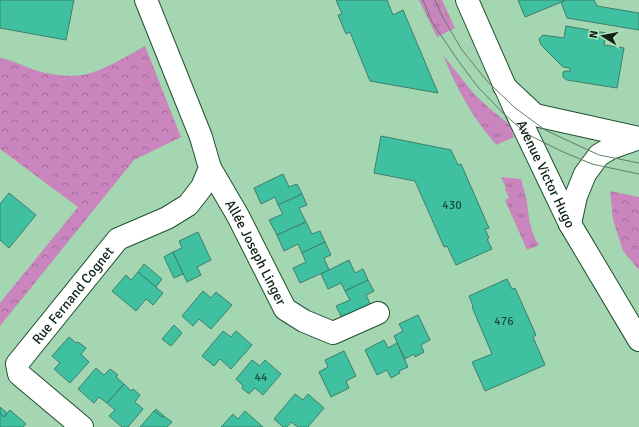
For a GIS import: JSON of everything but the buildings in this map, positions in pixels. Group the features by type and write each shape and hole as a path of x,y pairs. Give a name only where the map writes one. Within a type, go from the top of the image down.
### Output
{"street":[{"path":"146,0 201,136 210,168"},
{"name":"Avenue Victor Hugo","path":"466,0 504,86 570,224 639,340"},
{"path":"504,86 535,115 639,138"},
{"path":"570,224 576,196 585,174 599,155 611,148 639,138"},
{"name":"Allée Joseph Linger","path":"210,168 238,216 285,309 304,321 334,333 378,313"},
{"name":"Rue Fernand Cognet","path":"19,374 17,364 118,239 167,218 188,205 202,188 210,168"},
{"path":"0,359 82,427"}],"green space":[{"path":"419,0 442,0 455,28 437,37"},
{"path":"145,46 181,137 134,160 0,326 0,303 78,207 0,149 0,58 43,72 78,76 107,67"},
{"path":"443,55 474,94 509,124 514,137 496,145 468,107"},
{"path":"501,177 521,179 532,230 539,245 527,250 505,200 509,198"},
{"path":"610,191 639,197 639,270 623,251 613,219"}],"tram line":[{"path":"423,0 432,22 477,86 504,114 527,134 592,164 639,174"},
{"path":"435,0 442,16 462,50 487,81 514,107 545,130 599,155 639,163"}]}
